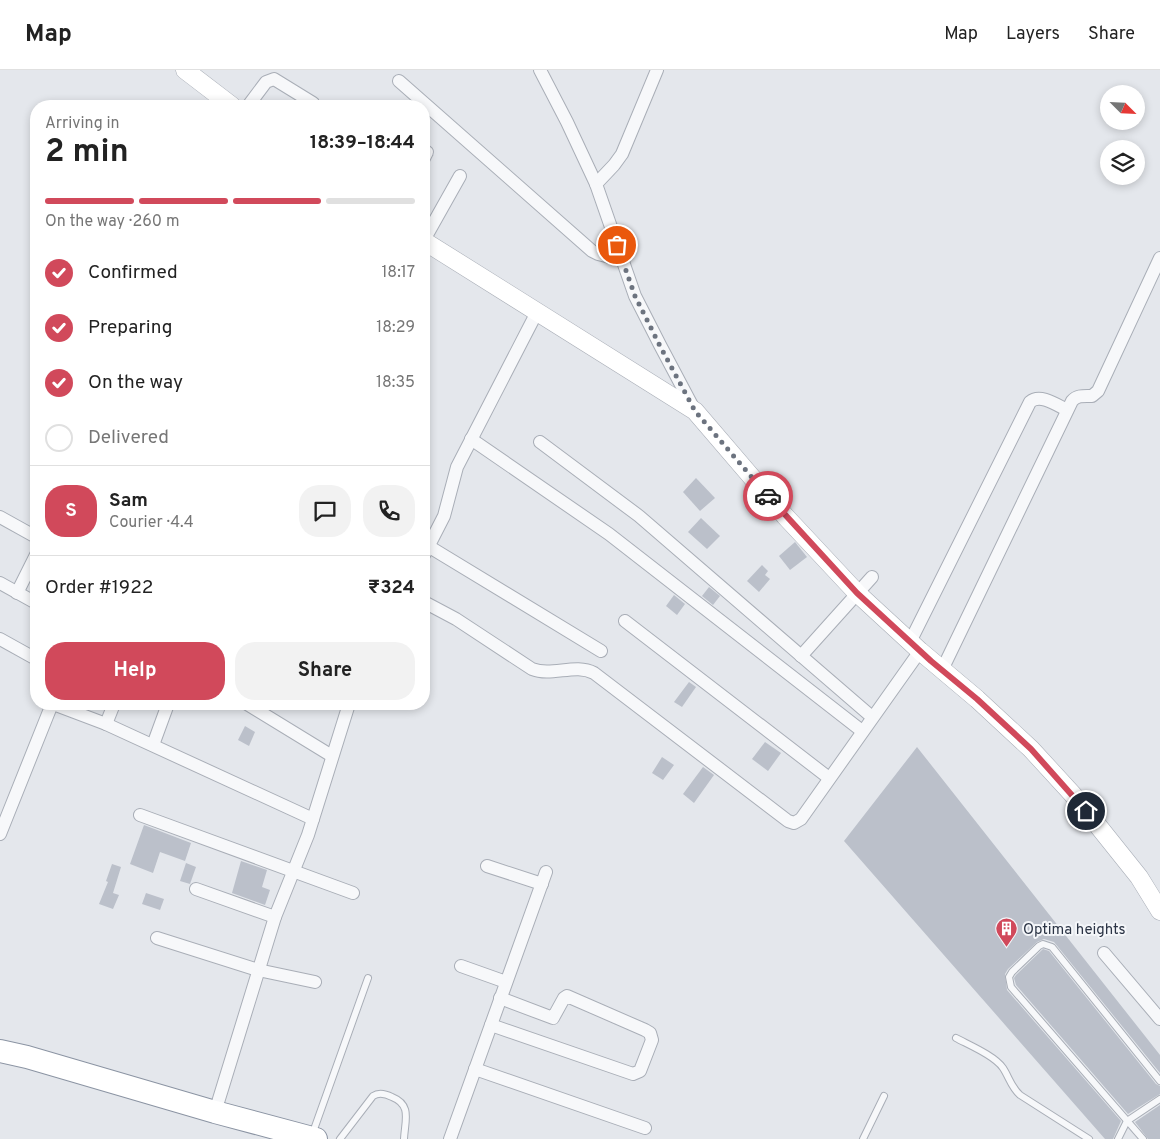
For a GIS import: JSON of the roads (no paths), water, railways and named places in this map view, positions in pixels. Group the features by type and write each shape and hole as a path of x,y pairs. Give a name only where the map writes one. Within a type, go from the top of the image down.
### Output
{"highway":[{"path":"0,1052 27,1057 215,1112 313,1138"}],"street":[{"path":"540,70 596,184 635,296 695,411 785,516 857,593 1031,749 1068,790 1139,877 1160,911"},
{"path":"596,184 622,154 657,70"},
{"path":"192,72 225,100"},
{"path":"252,100 266,82 274,79 308,100"},
{"path":"399,81 421,100"},
{"path":"430,108 592,251 622,260"},
{"path":"430,230 460,176"},
{"path":"430,245 695,411"},
{"path":"942,670 1067,410 1074,398 1092,396 1098,391 1160,258"},
{"path":"430,543 444,516 454,475 537,312"},
{"path":"430,605 532,669 540,672 585,670 594,673 791,822 798,822 872,717 915,647 1030,402 1041,398 1067,410"},
{"path":"471,439 609,534 862,731"},
{"path":"540,442 639,516 872,717"},
{"path":"0,517 30,534"},
{"path":"430,553 601,651"},
{"path":"17,593 30,568"},
{"path":"800,656 872,577"},
{"path":"0,583 30,601"},
{"path":"624,622 830,778"},
{"path":"0,639 30,656"},
{"path":"0,834 51,710"},
{"path":"69,710 106,724 313,819"},
{"path":"106,724 112,710"},
{"path":"153,745 166,710"},
{"path":"256,710 332,756"},
{"path":"215,1112 275,917 313,819 347,710"},
{"path":"140,816 294,870 353,893"},
{"path":"450,1139 544,878 487,866"},
{"path":"196,889 275,917"},
{"path":"157,938 258,970 315,982"},
{"path":"1104,953 1160,1019"},
{"path":"461,966 506,982"},
{"path":"491,1025 632,1074 640,1071 652,1040 650,1033 645,1030 567,996 552,1018 500,998"},
{"path":"475,1069 645,1128"}],"lane":[{"path":"1143,1139 1010,987 1009,977 1012,972 1039,946 1043,944 1052,947 1160,1081"},
{"path":"313,1138 368,978"},
{"path":"956,1038 995,1060 1002,1067 1014,1089 1020,1094 1090,1139"},
{"path":"340,1139 373,1096 381,1094 387,1094 403,1103 406,1109 404,1139"},
{"path":"863,1139 884,1096"},
{"path":"1118,1139 1127,1120 1160,1099"}],"place":[{"name":"Optima heights","path":"1007,948"}]}
